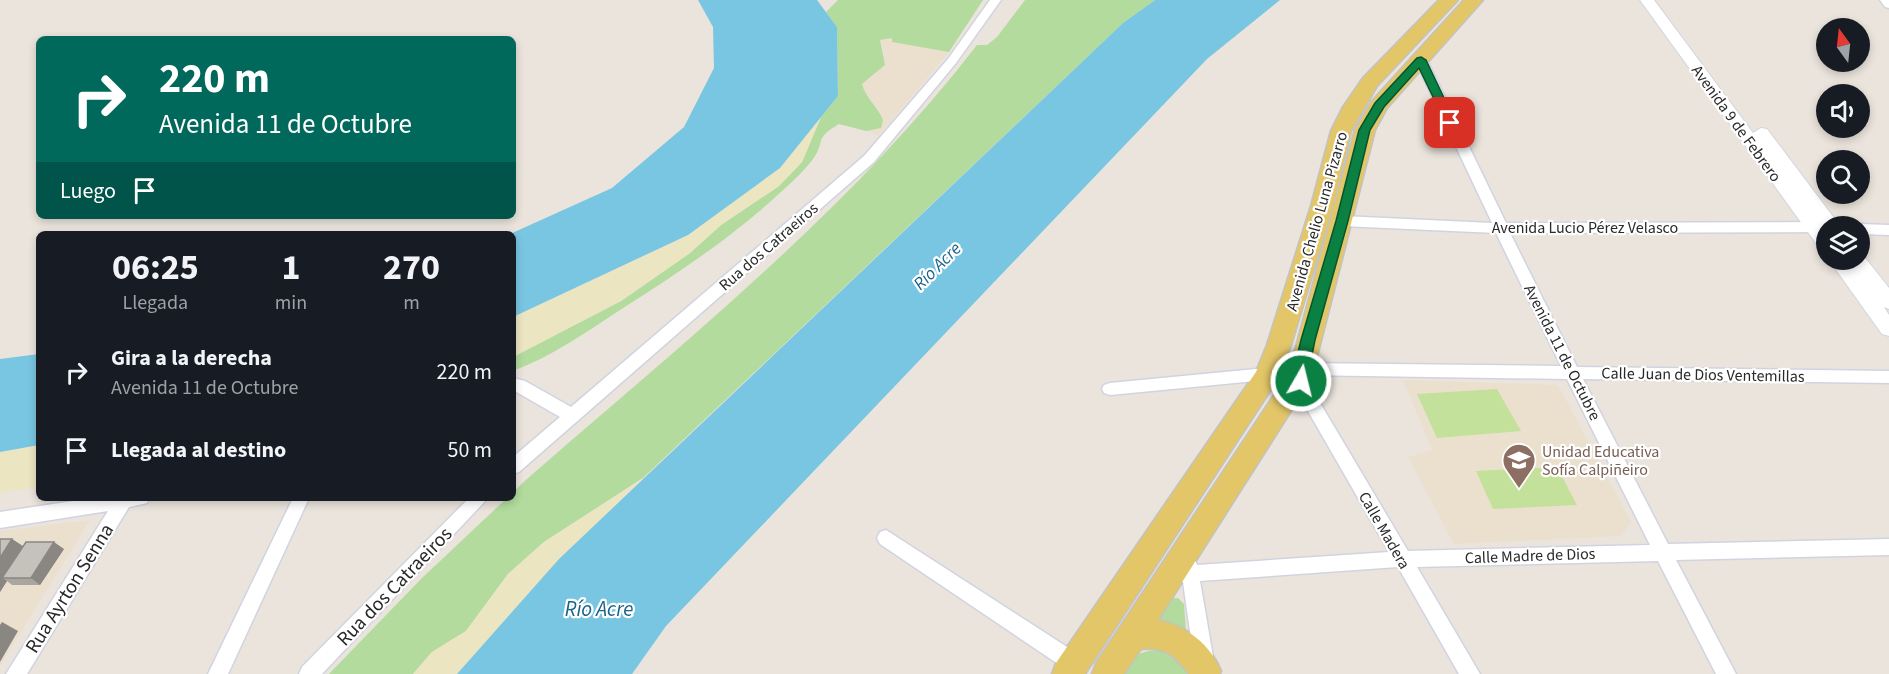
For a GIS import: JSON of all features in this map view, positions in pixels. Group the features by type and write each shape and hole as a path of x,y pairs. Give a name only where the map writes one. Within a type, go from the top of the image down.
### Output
{"main road":[{"name":"Avenida Chelio Luna Pizarro","path":"1071,668 1266,374 1279,345 1319,217 1341,131 1353,107 1370,82 1449,0"},
{"name":"Avenida Chelio Luna Pizarro","path":"1107,674 1183,566 1298,381 1365,130 1379,105 1474,0"},
{"path":"1266,374 1276,365 1288,366 1298,381"},
{"path":"1133,635 1154,633 1173,637 1188,647 1206,672"}],"street":[{"name":"Rua dos Catraeiros","path":"516,464 747,262 869,159 952,61 996,0"},
{"name":"Avenida 9 de Febrero","path":"1647,0 1816,217"},
{"name":"Avenida 9 de Febrero","path":"1661,0 1816,216"},
{"path":"1884,0 1889,5"},
{"name":"Avenida 11 de Octubre","path":"1421,60 1500,228 1661,551 1727,674"},
{"name":"Avenida Lucio Pérez Velasco","path":"1342,221 1500,228 1816,227"},
{"path":"1870,229 1889,230"},
{"path":"1846,270 1889,328"},
{"path":"1865,270 1889,302"},
{"name":"Calle Juan de Dios Ventemillas","path":"1298,381 1572,371 1889,377"},
{"path":"1110,389 1266,374"},
{"name":"Calle Madera","path":"1298,381 1470,674"},
{"path":"516,384 573,416"},
{"path":"0,520 128,501"},
{"path":"218,674 300,501"},
{"name":"Rua dos Catraeiros","path":"309,674 477,501"},
{"name":"Rua Ayrton Senna","path":"16,674 123,502"},
{"path":"886,538 1071,668"},
{"name":"Calle Madre de Dios","path":"1183,566 1661,551 1889,548"},
{"path":"1183,566 1206,672"}],"shaded area":[{"path":"892,38 892,42 949,52 879,135 866,131 881,128 879,110 864,91 862,84 877,73 884,54 880,40"},
{"name":"Unidad Educativa Sofía Calpiñeiro","path":"1403,380 1558,385 1631,522 1621,536 1454,544 1408,457 1432,450"},
{"path":"90,520 0,666 0,531"}],"green space":[{"path":"838,0 983,0 949,52 892,42 892,38 880,40 885,65 862,84 883,120 881,128 866,131 839,124 831,129 823,137 817,153 804,170 771,201 717,245 581,335 555,351 516,370 516,355 621,301 690,253 721,225 779,186 802,162 821,117 838,96 837,27 826,12"},
{"path":"1025,0 1155,0 1123,23 643,478 544,542 508,574 466,631 432,652 413,674 329,674 421,579 504,501 516,501 516,489 527,479 705,325 820,219 928,105 977,45 987,45 997,37"},
{"path":"1497,389 1521,431 1437,438 1417,394"},
{"path":"1557,467 1577,505 1493,509 1476,471"},
{"path":"1169,598 1178,598 1184,604 1186,632 1154,623"},
{"path":"1160,650 1190,674 1122,674 1141,653"}],"sand":[{"path":"821,117 802,162 779,186 721,225 690,253 621,301 516,355 516,316 688,235 779,168"},
{"path":"36,446 36,487 0,493 0,452"},
{"path":"643,478 559,559 457,674 413,674 432,652 466,631 508,574 544,542"}],"water":[{"path":"698,0 817,0 837,27 838,96 780,168 688,235 516,316 516,231 612,188 684,127 714,68 713,27"},
{"name":"Río Acre","path":"1155,0 1280,0 1207,59 666,626 632,674 457,674 559,559 1123,23"},
{"path":"36,354 36,446 0,452 0,359"}],"building":[{"path":"0,539 12,539 0,558"},
{"path":"26,542 54,542 31,578 2,578"}],"place":[{"name":"Unidad Educativa Sofía Calpiñeiro","path":"1519,489"}],"route":[{"path":"1301,381 1301,369 1308,340 1365,130 1379,105 1421,60 1450,123"}]}
